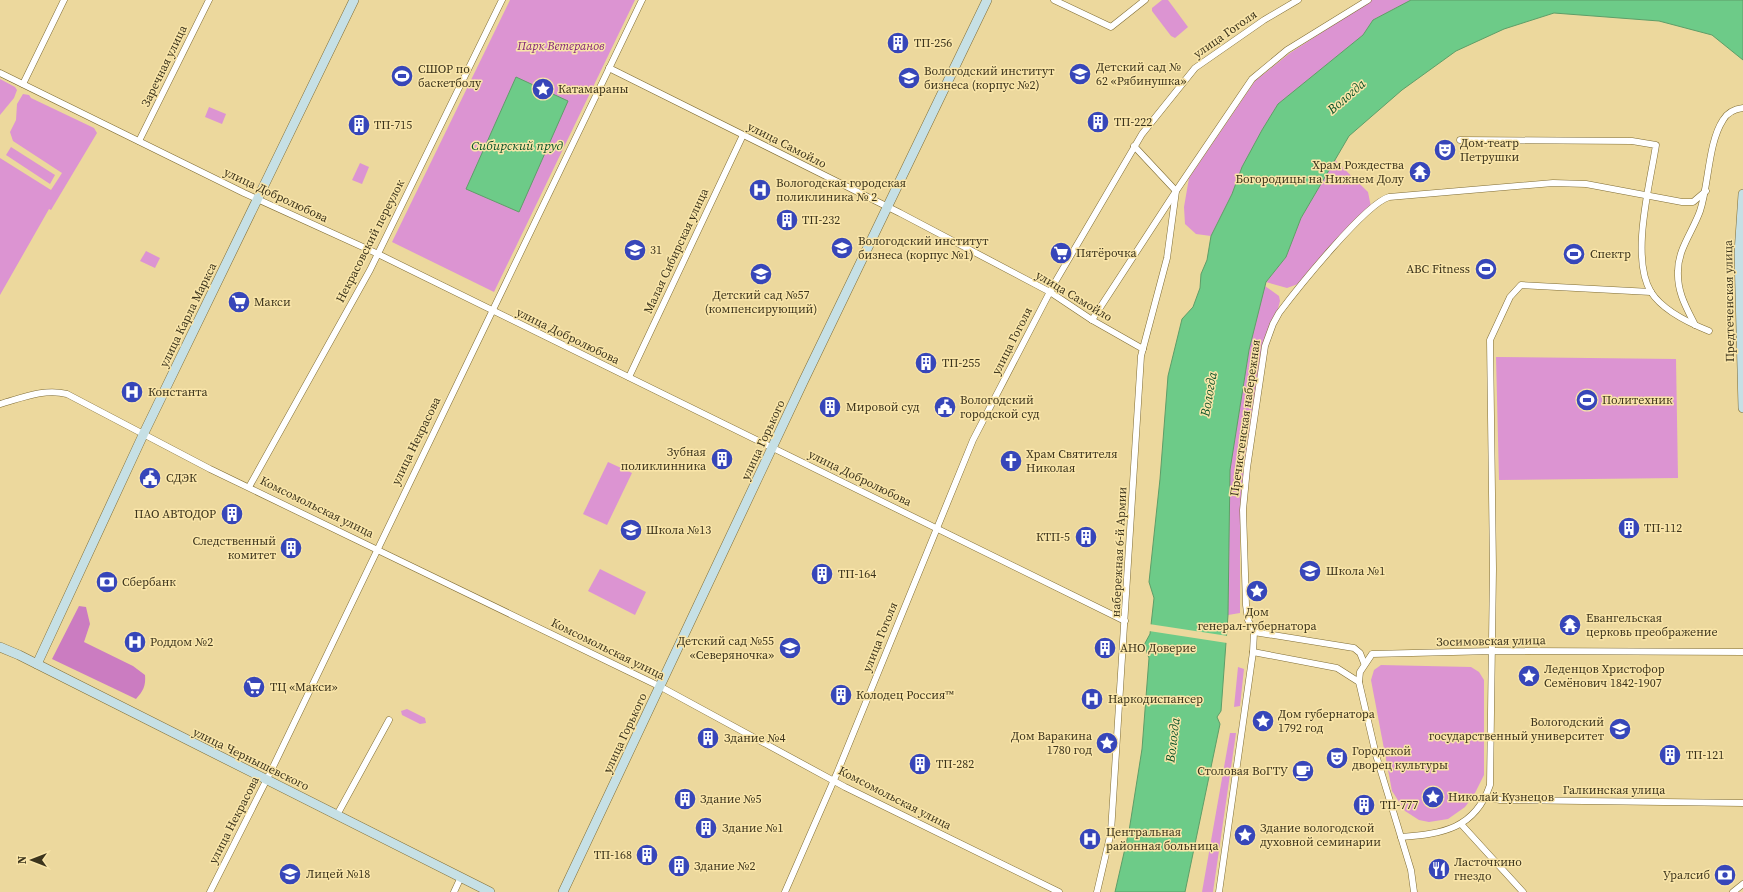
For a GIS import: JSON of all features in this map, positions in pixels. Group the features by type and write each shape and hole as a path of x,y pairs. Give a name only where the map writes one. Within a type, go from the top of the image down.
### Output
{"street":[{"path":"23,84 64,0"},
{"name":"Заречная улица","path":"139,141 209,0"},
{"name":"улица Карла Маркса","path":"37,664 143,435 354,0"},
{"name":"Некрасовский переулок","path":"249,487 370,270 376,253 502,0"},
{"name":"улица Некрасова","path":"210,892 266,780 491,310 642,0"},
{"name":"улица Горького","path":"563,892 661,687 772,447 988,0"},
{"path":"1054,0 1111,27 1145,0"},
{"name":"улица Гоголя","path":"785,892 834,780 973,440 1050,292 1134,146 1195,68 1264,20 1298,0"},
{"name":"набережная 6-й Армии","path":"1092,320 1176,191 1252,79 1287,50 1366,0"},
{"name":"улица Самойло","path":"609,68 887,207 1050,292 1092,320 1143,349"},
{"name":"улица Добролюбова","path":"0,73 258,199 376,253 1125,621"},
{"path":"1694,325 1680,295 1678,269 1680,254 1695,225 1706,191 1714,142 1721,124 1732,111 1743,108"},
{"name":"Малая Сибирская улица","path":"629,377 743,135"},
{"path":"1460,140 1632,141 1656,145 1643,223 1641,259 1645,280 1651,292 1658,301 1670,311 1694,325 1709,331"},
{"path":"1134,146 1176,191"},
{"name":"Пречистенская набережная","path":"1219,892 1253,652 1254,632 1248,620 1246,605 1243,510 1247,468 1265,346 1273,324 1279,313 1339,241 1381,199 1389,197 1553,183 1586,184 1648,197 1682,202 1693,202 1706,191"},
{"name":"набережная 6-й Армии","path":"1097,892 1111,832 1143,349 1168,258 1176,191"},
{"name":"Предтеченская улица","path":"1743,194 1743,408"},
{"path":"1401,837 1438,833 1461,824 1486,797 1491,776 1494,485 1490,340 1510,297 1521,285 1651,292"},
{"name":"Комсомольская улица","path":"0,404 42,392 58,392 67,394 134,428 143,435 661,687 834,780 1059,892"},
{"path":"1254,632 1354,648 1360,653 1364,664 1360,672 1359,682 1376,755 1411,870 1414,892"},
{"name":"улица Чернышевского","path":"0,647 37,664 490,892"},
{"name":"Зосимовская улица","path":"1364,664 1372,654 1493,651 1743,652"},
{"path":"1253,652 1337,668 1359,682"},
{"path":"337,815 389,720"},
{"name":"Галкинская улица","path":"1486,797 1500,800 1743,803"},
{"path":"1461,824 1523,892"},
{"path":"454,892 461,877"},
{"path":"1733,892 1743,884"}],"green space":[{"name":"Парк Ветеранов","path":"510,0 635,0 494,292 392,242"},
{"path":"1162,0 1168,0 1188,27 1175,38 1171,36 1152,11 1152,8"},
{"path":"1372,0 1411,0 1373,20 1363,35 1278,104 1242,167 1232,194 1211,236 1196,234 1185,224 1184,207 1189,178 1255,81 1290,53"},
{"path":"0,79 15,87 17,90 14,98 0,115"},
{"path":"23,94 29,95 31,98 94,128 97,133 51,210 49,209 0,295 0,158 51,190 62,173 13,141 10,132 16,120 17,104"},
{"path":"209,107 226,114 222,124 205,117"},
{"path":"11,147 55,175 50,184 6,155"},
{"path":"1335,160 1368,192 1371,207 1298,284 1287,288 1266,282 1286,257 1301,218"},
{"path":"360,163 369,167 362,184 352,180"},
{"path":"146,251 160,258 155,268 140,261"},
{"path":"1265,286 1279,296 1280,301 1255,396 1244,467 1240,510 1240,613 1228,615 1230,470 1249,350"},
{"name":"Политехник","path":"1496,357 1676,359 1678,478 1499,480"},
{"path":"608,462 632,473 607,525 583,514"},
{"path":"600,569 646,592 635,615 588,591"},
{"path":"1381,665 1471,667 1479,672 1484,680 1484,775 1474,795 1465,807 1448,819 1429,822 1419,820 1405,811 1392,791 1371,680 1374,670"},
{"path":"1238,667 1244,669 1240,706 1234,707"},
{"path":"407,709 425,718 426,723 420,724 402,715 401,711"},
{"path":"1230,733 1236,733 1213,892 1202,892"}],"shaded area":[{"path":"79,606 86,607 90,624 84,642 133,666 145,675 144,688 136,699 52,659"}],"water":[{"name":"Вологда","path":"1411,0 1743,0 1743,60 1712,35 1659,21 1554,13 1504,29 1456,51 1402,90 1349,136 1301,218 1286,257 1266,282 1249,350 1230,470 1228,615 1221,711 1217,717 1220,724 1185,892 1115,892 1129,831 1142,749 1149,658 1144,645 1150,634 1154,598 1149,582 1160,479 1168,376 1182,319 1193,307 1200,288 1201,274 1207,260 1211,236 1232,194 1242,167 1278,104 1363,35 1373,20"},
{"name":"Сибирский пруд","path":"516,77 568,101 519,212 466,189"}],"pier":[{"path":"1149,624 1228,636 1227,643 1149,631"}],"place":[{"name":"ТП-256","path":"898,43"},
{"name":"Детский сад № 62 «Рябинушка»","path":"1080,74"},
{"name":"СШОР по баскетболу","path":"402,76"},
{"name":"Вологодский институт бизнеса (корпус №2)","path":"909,78"},
{"name":"Катамараны","path":"543,89"},
{"name":"ТП-222","path":"1098,122"},
{"name":"ТП-715","path":"359,125"},
{"name":"Дом-театр Петрушки","path":"1445,150"},
{"name":"Храм Рождества Богородицы на Нижнем Долу","path":"1420,172"},
{"name":"Вологодская городская поликлиника № 2","path":"760,190"},
{"name":"ТП-232","path":"787,220"},
{"name":"Вологодский институт бизнеса (корпус №1)","path":"842,248"},
{"name":"31","path":"635,250"},
{"name":"Пятёрочка","path":"1061,253"},
{"name":"Спектр","path":"1574,254"},
{"name":"ABC Fitness","path":"1486,269"},
{"name":"Детский сад №57 (компенсирующий)","path":"761,274"},
{"name":"Макси","path":"239,302"},
{"name":"ТП-255","path":"926,363"},
{"name":"Константа","path":"132,392"},
{"name":"Политехник","path":"1587,400"},
{"name":"Мировой суд","path":"830,407"},
{"name":"Вологодский городской суд","path":"945,407"},
{"name":"Зубная поликлинника","path":"722,459"},
{"name":"Храм Святителя Николая","path":"1011,461"},
{"name":"СДЭК","path":"150,478"},
{"name":"ПАО АВТОДОР","path":"232,514"},
{"name":"ТП-112","path":"1629,528"},
{"name":"Школа №13","path":"631,530"},
{"name":"КТП-5","path":"1086,537"},
{"name":"Следственный комитет","path":"291,548"},
{"name":"Школа №1","path":"1310,571"},
{"name":"ТП-164","path":"822,574"},
{"name":"Сбербанк","path":"107,582"},
{"name":"Дом генерал-губернатора","path":"1257,591"},
{"name":"Евангельская церковь преображение","path":"1570,625"},
{"name":"Роддом №2","path":"135,642"},
{"name":"Детский сад №55 «Северяночка»","path":"790,648"},
{"name":"АНО Доверие","path":"1105,648"},
{"name":"Леденцов Христофор Семёнович 1842-1907","path":"1529,676"},
{"name":"ТЦ «Макси»","path":"254,687"},
{"name":"Колодец Россия™","path":"841,695"},
{"name":"Наркодиспансер","path":"1092,699"},
{"name":"Дом губернатора 1792 год","path":"1263,721"},
{"name":"Вологодский государственный университет","path":"1620,729"},
{"name":"Здание №4","path":"708,738"},
{"name":"Дом Варакина 1780 год","path":"1107,743"},
{"name":"ТП-121","path":"1670,755"},
{"name":"Городской дворец культуры","path":"1337,758"},
{"name":"ТП-282","path":"920,764"},
{"name":"Столовая ВоГТУ","path":"1303,771"},
{"name":"Николай Кузнецов","path":"1433,797"},
{"name":"Здание №5","path":"685,799"},
{"name":"ТП-777","path":"1364,805"},
{"name":"Здание №1","path":"706,828"},
{"name":"Здание вологодской духовной семинарии","path":"1245,835"},
{"name":"Центральная районная больница","path":"1090,839"},
{"name":"ТП-168","path":"647,855"},
{"name":"Здание №2","path":"679,866"},
{"name":"Ласточкино гнездо","path":"1439,869"},
{"name":"Лицей №18","path":"290,874"},
{"name":"Уралсиб","path":"1725,875"}]}
